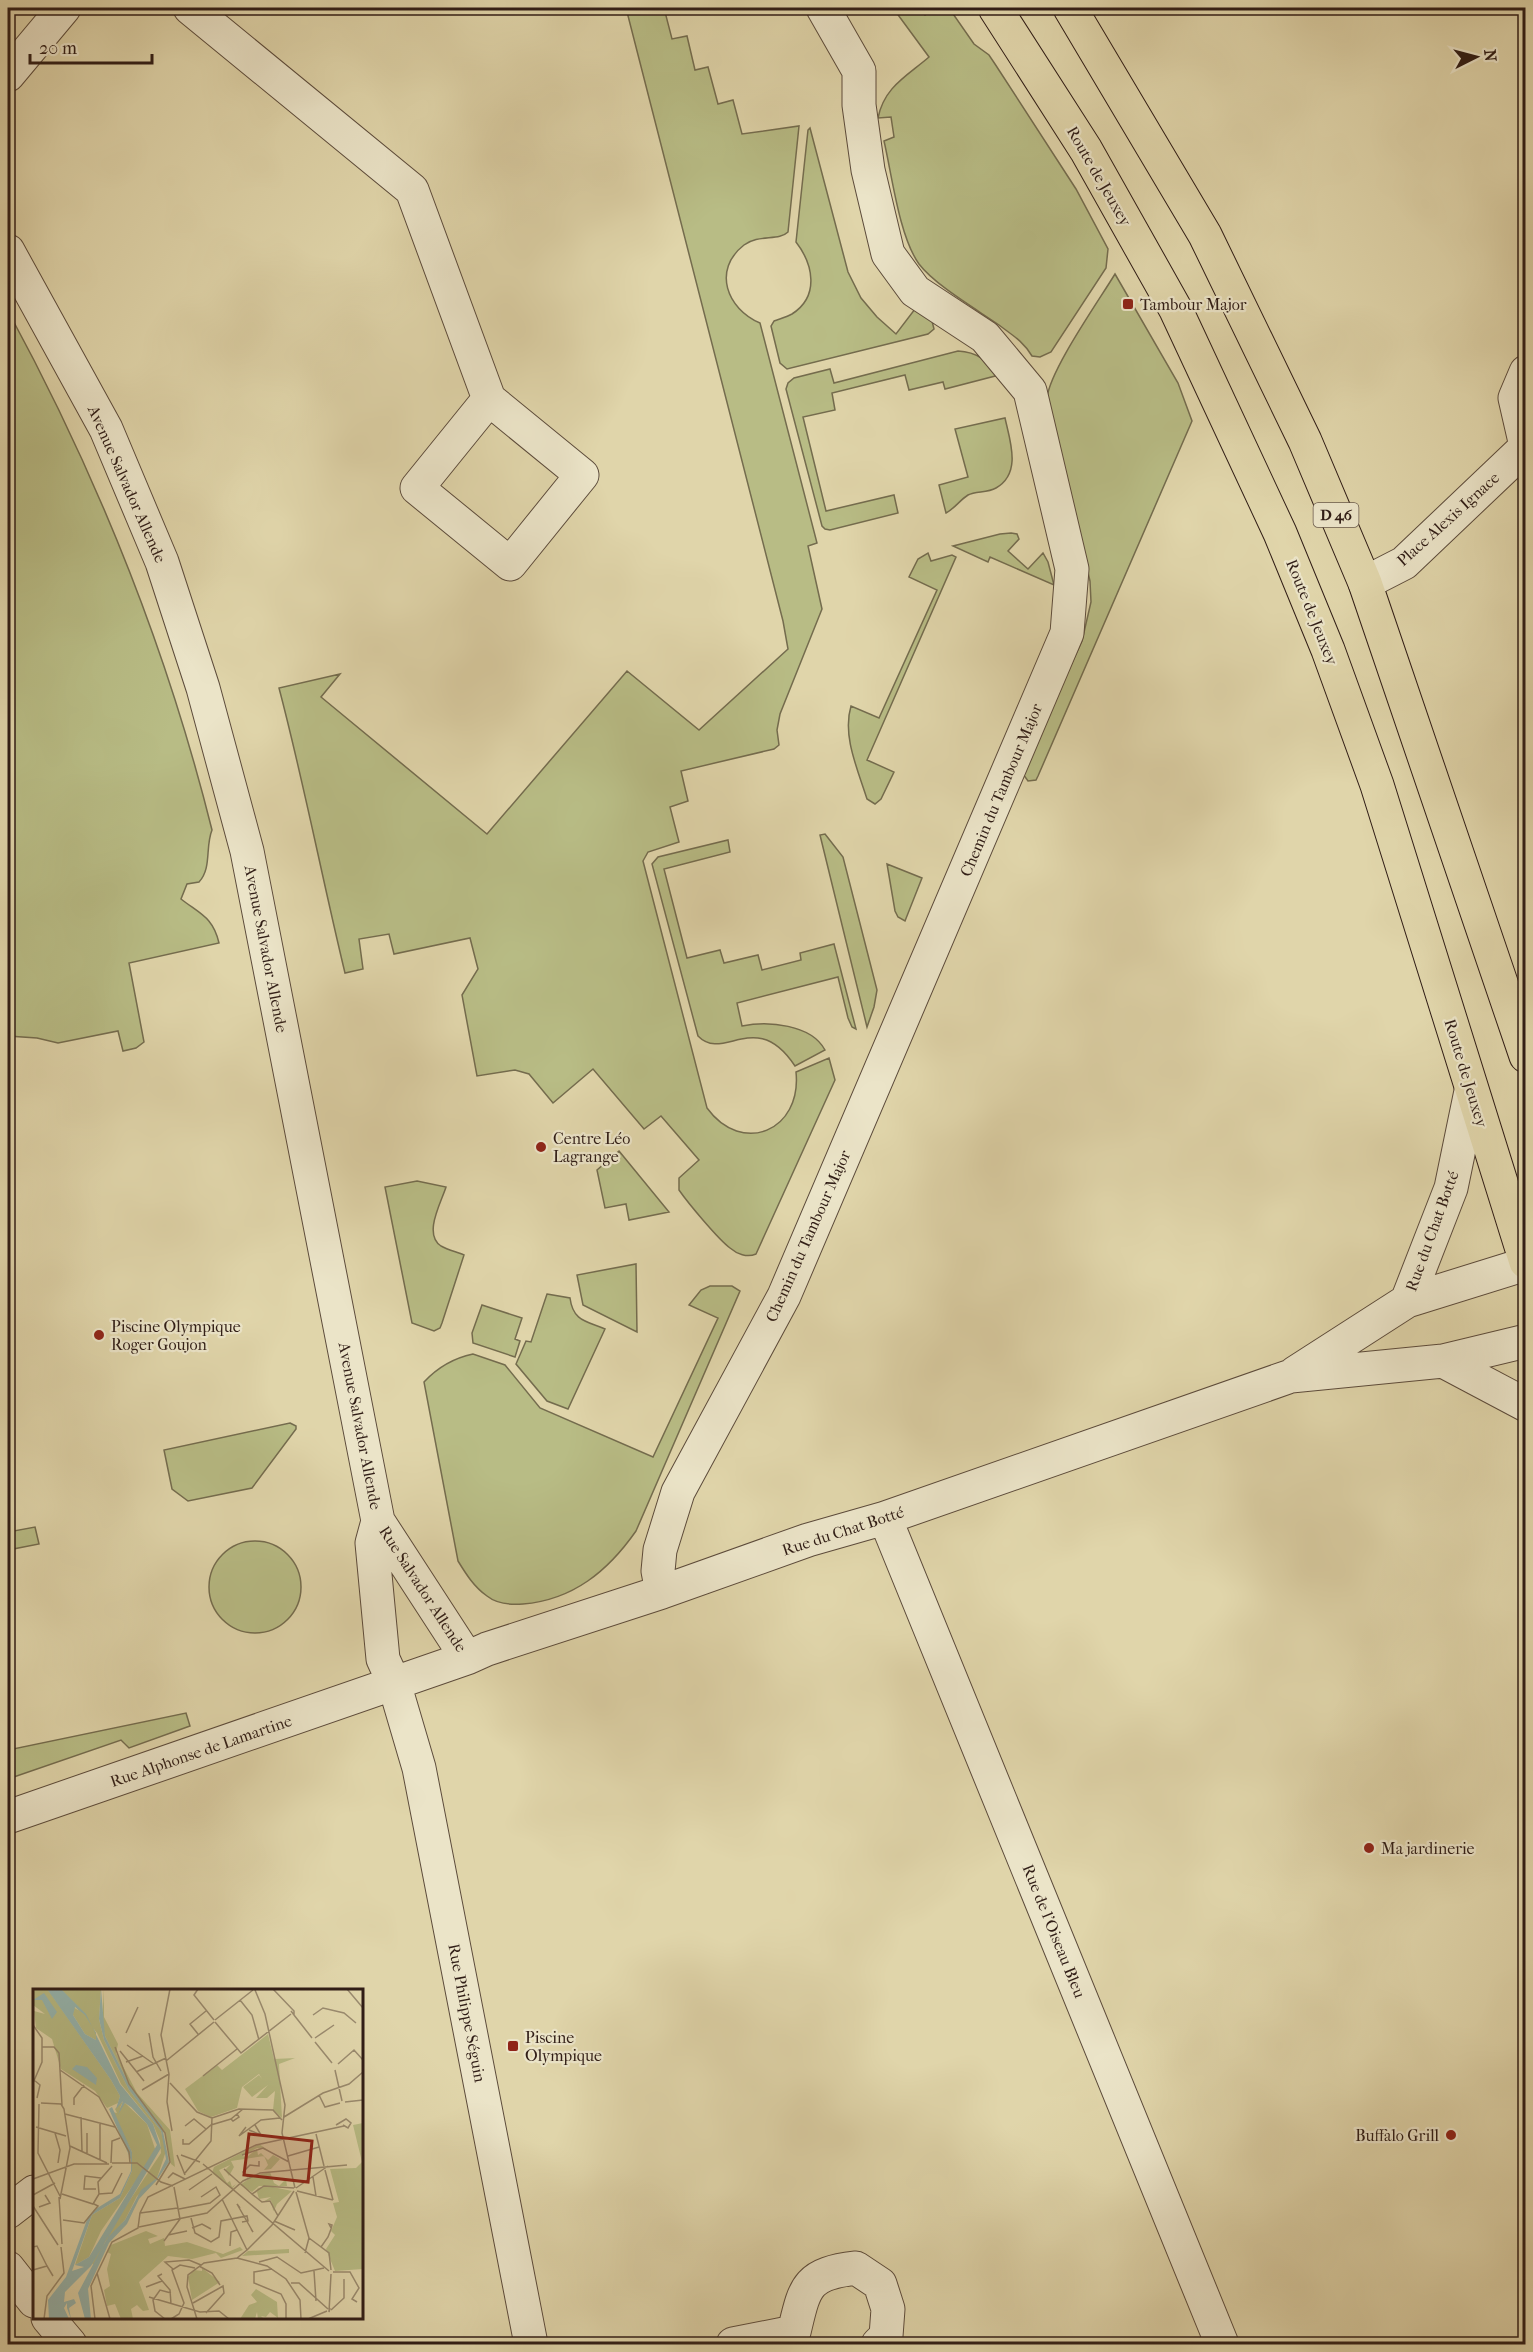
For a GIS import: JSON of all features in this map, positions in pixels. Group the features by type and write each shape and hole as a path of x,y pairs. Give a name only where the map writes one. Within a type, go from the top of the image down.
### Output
{"main road":[{"name":"Route de Jeuxey","path":"995,8 1086,150 1176,310 1280,533 1328,650 1377,785 1526,1263"},
{"name":"D 46","path":"1071,8 1204,235 1305,441 1365,583 1526,1056"}],"street":[{"path":"8,75 64,8"},
{"path":"190,8 412,190 489,399 582,475 510,564 417,488 489,399"},
{"name":"Chemin du Tambour Major","path":"662,1592 658,1571 660,1550 678,1492 784,1296 1067,633 1071,569 1030,391 986,337 915,291 888,254 868,170 859,105 859,71 823,8"},
{"name":"Avenue Salvador Allende","path":"8,251 106,429 162,562 203,688 247,851 378,1521 372,1544 383,1659 394,1683"},
{"name":"Place Alexis Ignace","path":"1365,583 1404,563 1526,447 1515,398 1526,372"},
{"name":"Rue du Chat Botté","path":"1407,1301 1451,1188 1472,1091"},
{"name":"Rue du Chat Botté","path":"394,1683 808,1540 885,1518 1291,1376 1407,1301 1526,1263"},
{"name":"Rue du Chat Botté","path":"1291,1376 1443,1361 1526,1341"},
{"path":"1443,1361 1526,1405"},
{"name":"Rue de l'Oiseau Bleu","path":"885,1518 1222,2344"},
{"name":"Rue Salvador Allende","path":"378,1521 467,1658"},
{"name":"Rue Alphonse de Lamartine","path":"8,1817 394,1683"},
{"name":"Rue Philippe Séguin","path":"394,1683 419,1768 531,2344"},
{"path":"8,2212 33,2193"},
{"path":"8,2268 33,2300"},
{"path":"732,2344 800,2338 801,2305 809,2284 829,2271 855,2268 880,2284 888,2309 886,2336 878,2344"},
{"path":"49,2319 70,2344"}],"green space":[{"path":"626,8 664,8 672,39 687,36 695,70 708,67 718,104 733,100 742,134 799,126 788,232 744,245 734,255 728,266 726,277 732,299 749,317 760,323 817,543 808,546 822,609 780,714 777,730 779,745 774,749 681,771 688,801 670,807 679,842 648,852 643,861 707,1108 721,1123 737,1131 752,1133 767,1130 780,1122 790,1109 795,1092 796,1072 829,1058 835,1080 756,1254 749,1256 736,1252 725,1243 679,1190 679,1178 699,1160 661,1116 644,1129 593,1069 553,1103 529,1074 515,1070 477,1076 462,995 478,969 470,938 394,954 389,934 359,939 363,969 345,973 279,688 340,674 321,697 487,834 627,671 699,730 788,649 783,621"},
{"path":"893,8 920,8 925,15 937,8 949,8 974,44 989,55 995,64 1076,189 1108,249 1106,268 1051,352 1040,357 1032,356 1013,335 935,280 919,264 906,238 884,141 894,137 891,117 878,118 885,98 891,90 929,57"},
{"path":"810,128 848,272 861,298 896,334 915,309 932,321 934,329 928,334 787,369 780,363 771,326 774,321 790,315 801,307 810,289 810,270 796,242"},
{"path":"1115,274 1178,383 1192,421 1038,776 1036,780 1028,781 1023,774 1023,769 1082,641 1091,602 1090,581 1047,398 1056,371 1065,354"},
{"path":"8,311 71,436 127,564 174,696 212,830 206,870 199,882 187,884 181,899 209,922 219,943 129,963 144,1042 136,1048 123,1051 118,1031 58,1043 37,1038 8,1036"},
{"path":"958,351 971,353 981,358 999,375 945,389 943,382 909,390 905,375 832,393 835,410 803,417 826,511 894,495 898,513 830,530 825,529 822,526 786,389 788,383 794,378 830,369 834,383"},
{"path":"1005,418 1012,456 1009,474 996,488 968,495 946,513 939,485 968,477 955,429"},
{"path":"1011,533 1017,534 1019,539 1008,551 1028,569 1043,553 1048,562 1054,585 990,557 988,562 953,546"},
{"path":"928,553 931,561 952,555 956,557 867,760 894,772 881,799 875,804 867,799 852,753 848,729 851,706 879,718 937,590 909,577 918,559"},
{"path":"825,834 843,857 877,990 867,1027 820,835"},
{"path":"728,840 730,852 664,869 687,958 720,950 724,963 758,955 762,970 801,960 800,953 834,944 856,1029 852,1027 848,1018 838,977 737,1003 742,1026 764,1024 788,1026 810,1035 825,1050 795,1066 781,1049 767,1040 742,1039 719,1044 708,1043 698,1036 652,864 658,857"},
{"path":"887,864 922,878 905,921 898,917 895,911"},
{"path":"619,1151 669,1212 629,1220 626,1204 605,1208 597,1170"},
{"path":"417,1181 446,1187 435,1218 433,1234 441,1246 464,1255 442,1323 440,1328 434,1331 412,1323 385,1187"},
{"path":"636,1264 637,1332 583,1305 577,1275"},
{"path":"710,1286 732,1286 740,1291 636,1531 614,1559 588,1581 573,1590 558,1597 523,1604 491,1599 474,1584 458,1561 424,1382 446,1364 473,1354 505,1365 540,1408 653,1457 718,1318 689,1305 701,1290"},
{"path":"547,1294 570,1298 577,1316 605,1329 568,1409 547,1401 516,1364 526,1341 531,1342"},
{"path":"482,1305 522,1318 515,1339 520,1341 515,1357 473,1343 472,1333"},
{"path":"290,1423 296,1426 296,1429 252,1488 188,1501 172,1489 164,1450"},
{"path":"35,1527 39,1544 8,1550 8,1532"},
{"path":"255,1541 272,1545 287,1555 297,1570 301,1587 297,1604 287,1619 272,1629 255,1633 238,1629 223,1619 213,1604 209,1587 213,1570 223,1555 238,1545"},
{"path":"186,1713 190,1726 129,1748 121,1740 8,1779 8,1750"}],"place":[{"name":"Tambour Major","path":"1128,304"},
{"name":"Centre Léo Lagrange","path":"541,1147"},
{"name":"Piscine Olympique Roger Goujon","path":"99,1335"},
{"name":"Ma jardinerie","path":"1369,1848"},
{"name":"Piscine Olympique","path":"513,2046"},
{"name":"Buffalo Grill","path":"1451,2135"}]}
